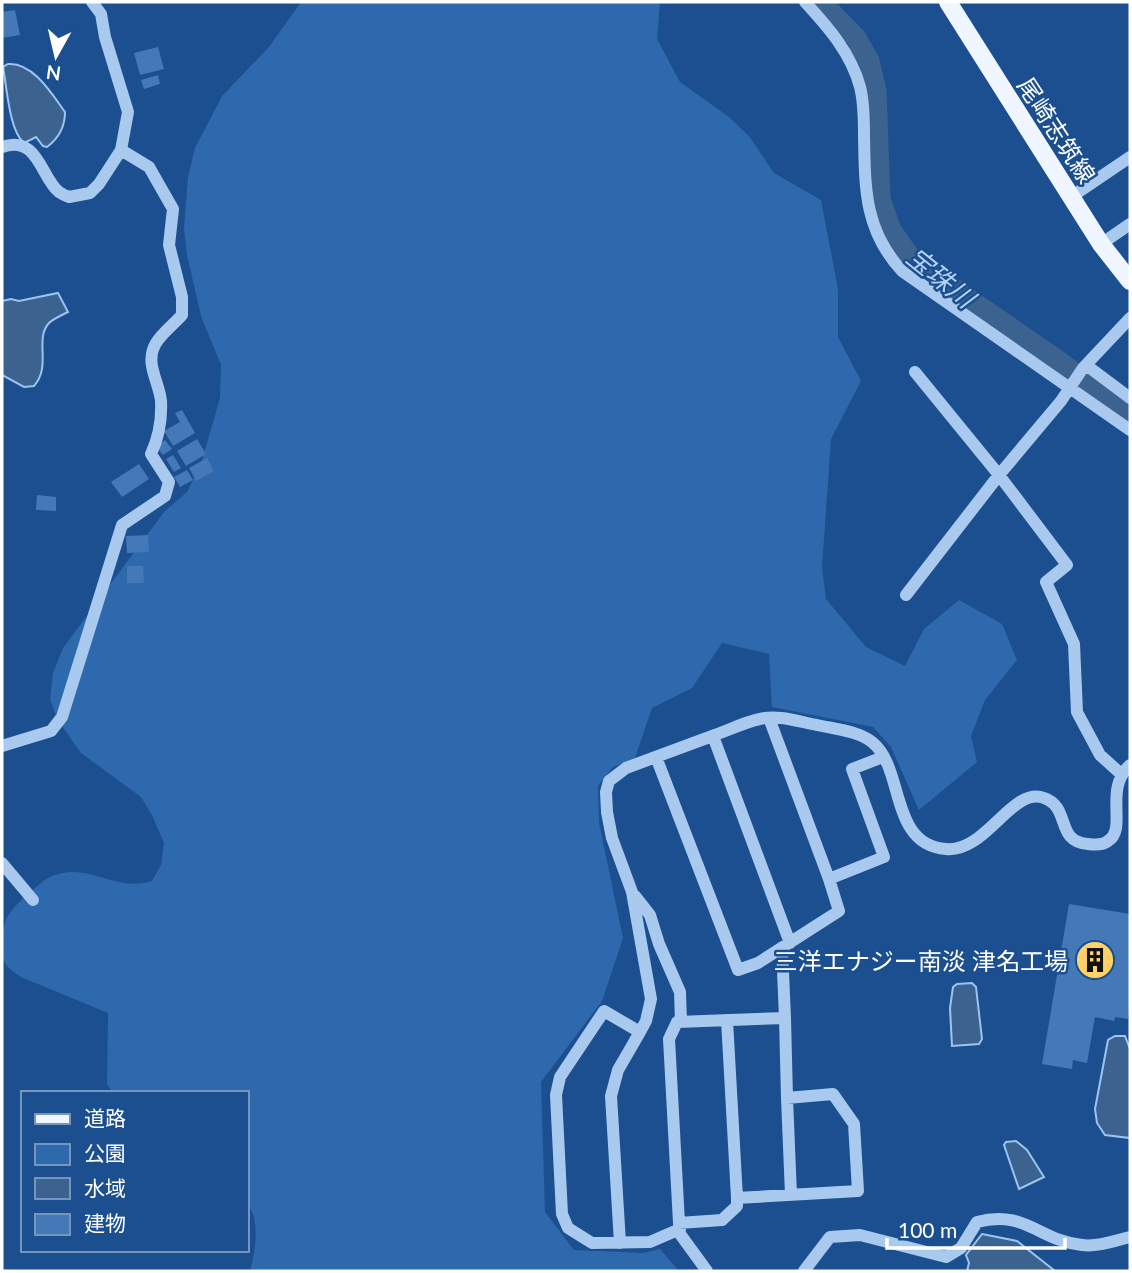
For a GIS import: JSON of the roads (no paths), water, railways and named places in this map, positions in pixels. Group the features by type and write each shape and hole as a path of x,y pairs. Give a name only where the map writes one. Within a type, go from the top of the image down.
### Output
{"main road":[{"name":"尾崎志筑線","path":"948,2 1101,244 1130,281"}],"street":[{"path":"2,147 11,144 24,147 41,161 57,191 69,197 90,192 99,184 121,150 128,112 105,37 101,14 92,2"},
{"path":"805,2 844,49 858,79 862,97 869,211 874,230 887,254 902,271 1070,385 1130,430"},
{"path":"2,746 51,731 62,717 122,525 165,496 169,482 151,454 159,436 161,400 157,381 150,367 155,344 182,315 182,297 169,245 173,209 149,167 121,150"},
{"path":"1071,197 1130,157"},
{"path":"1101,244 1130,224"},
{"path":"906,595 999,475 1061,401 1085,366 1130,318"},
{"path":"1085,366 1130,398"},
{"path":"620,1243 611,1096 618,1070 646,1021 651,999 632,892 612,838 607,813 606,792 609,781 618,773 761,718 798,721 864,737 876,746 883,757 908,822 926,844 945,849 969,845 1022,800 1037,796 1044,797 1056,806 1066,833 1072,839 1093,845 1105,843 1114,837 1117,824 1115,790 1125,769 1100,755 1075,706 1074,644 1046,582 1067,565 999,475 915,372"},
{"path":"656,757 737,970 758,963 839,911 769,718"},
{"path":"713,736 786,945 785,1018 791,1195"},
{"path":"829,879 884,857 852,769 883,757"},
{"path":"2,863 33,900"},
{"path":"632,892 650,915 659,944 680,992 681,1021"},
{"path":"639,1032 604,1011 560,1077 556,1095 562,1214 568,1228 592,1243 650,1242 679,1226 722,1220 737,1206 727,1020"},
{"path":"707,1271 680,1234 669,1039 677,1022 681,1021 785,1018"},
{"path":"737,1198 858,1191 854,1124 833,1094 787,1098"},
{"path":"804,1271 830,1237 860,1235 946,1257 961,1248 977,1222 996,1217 1014,1220 1061,1240 1081,1245 1097,1245 1130,1237"}],"water":[{"path":"8,64 26,68 34,74 65,112 60,132 47,147 36,137 24,143 15,129 3,67"},
{"path":"58,293 68,312 45,329 42,370 34,386 24,387 2,375 2,301 19,301"},
{"path":"972,983 976,987 982,1039 979,1044 952,1046 950,1008 953,987 957,984"},
{"path":"1115,1036 1125,1036 1130,1049 1130,1138 1105,1135 1097,1123 1095,1109 1108,1040"},
{"path":"1016,1141 1027,1150 1044,1177 1019,1189 1004,1145 1006,1142"},
{"path":"982,1234 1017,1241 1055,1271 967,1271 969,1263 966,1255"}],"waterway":[{"name":"宝珠川","path":"821,2 856,38 869,61 876,91 880,199 891,230 912,260 1057,360 1130,415"}],"place":[{"name":"三洋エナジー南淡 津名工場","path":"1095,960"}]}
